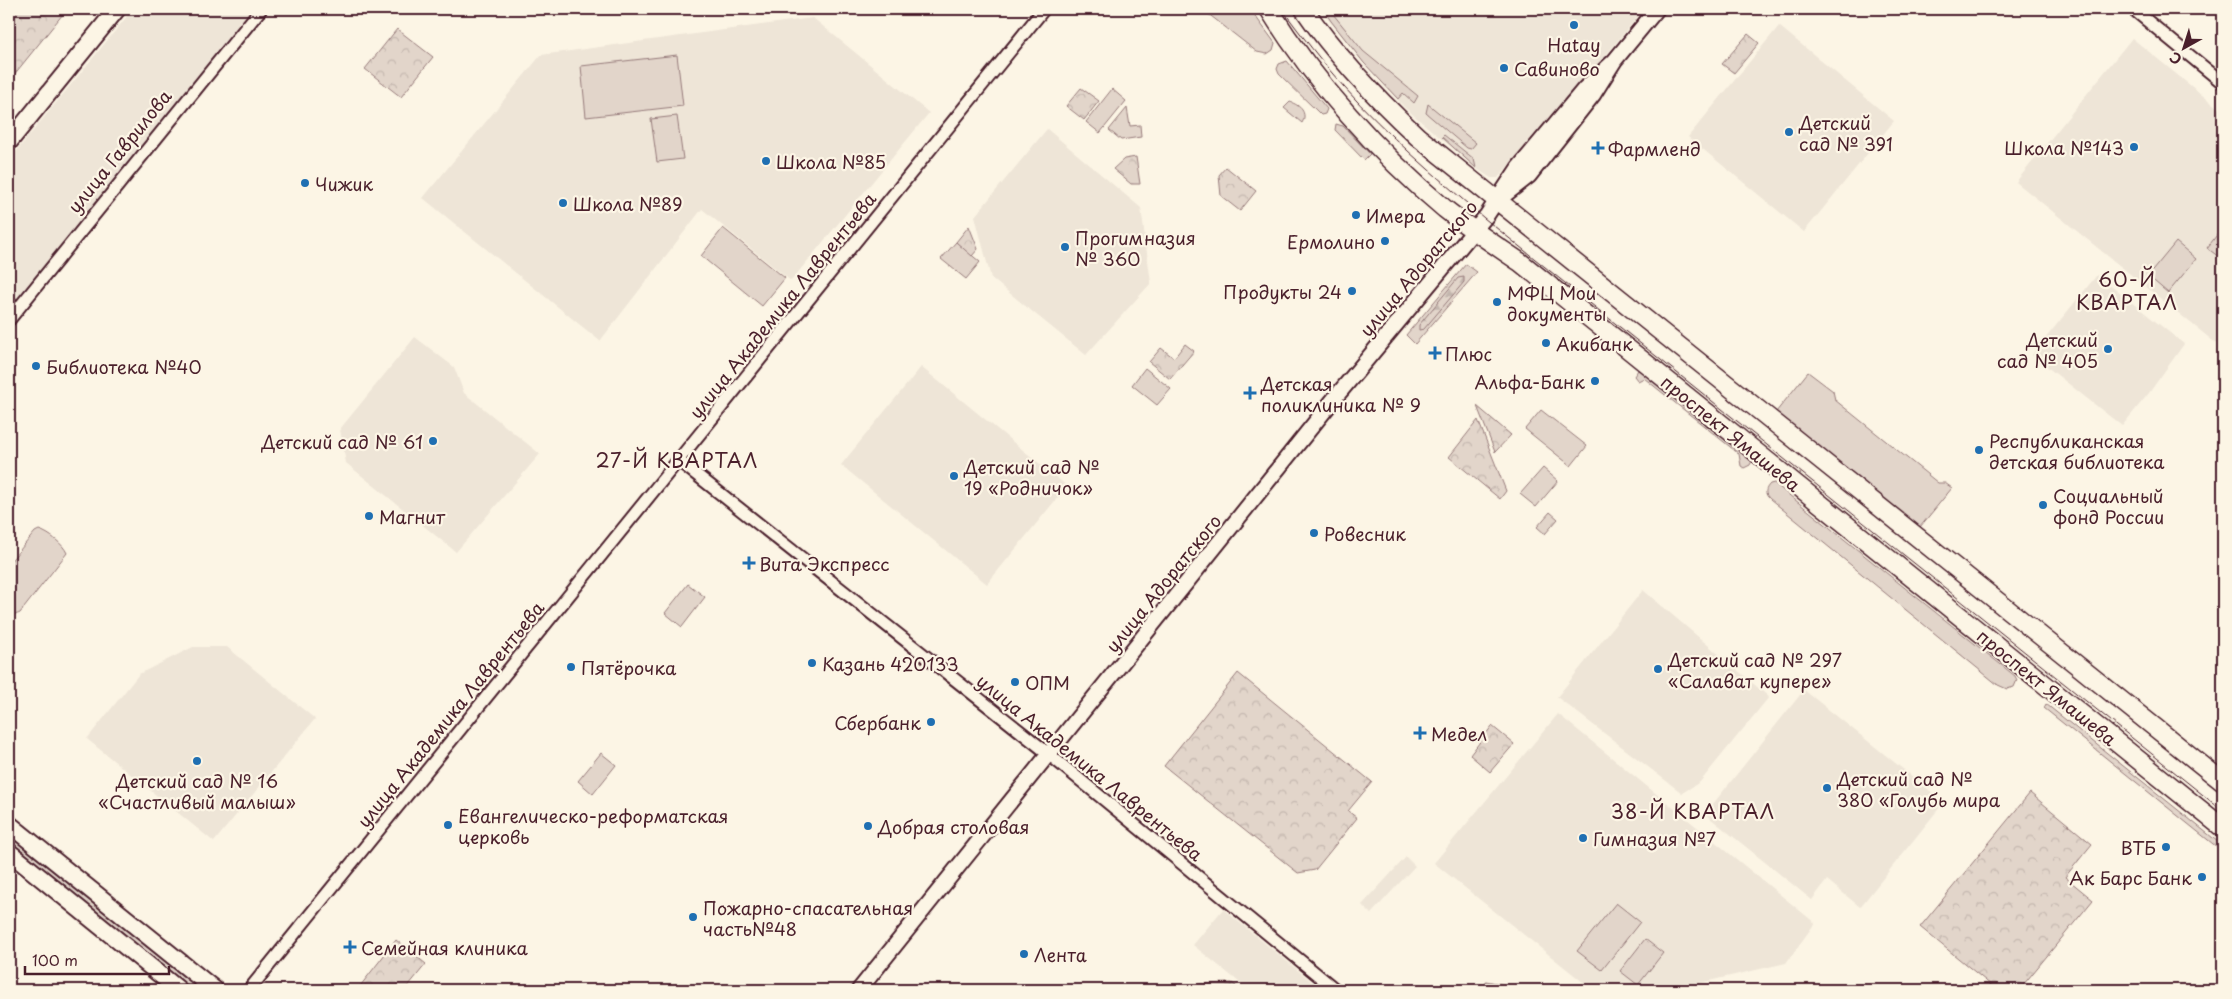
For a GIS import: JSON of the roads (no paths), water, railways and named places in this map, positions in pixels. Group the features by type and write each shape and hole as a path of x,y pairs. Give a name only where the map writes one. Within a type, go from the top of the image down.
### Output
{"main road":[{"path":"9,142 116,9"},
{"name":"проспект Ямашева","path":"1269,9 1314,71 1367,134 1413,180 1474,230 1548,285 2223,828"},
{"name":"проспект Ямашева","path":"1304,9 1348,65 1391,112 1431,148 2223,782"},
{"path":"9,824 215,990"},
{"path":"9,852 179,990"}],"street":[{"name":"улица Гаврилова","path":"9,320 261,9"},
{"name":"улица Академика Лаврентьева","path":"249,990 1044,9"},
{"name":"улица Адоратского","path":"859,990 1334,400 1498,201 1529,176 1593,96 1615,60 1657,9"},
{"path":"2133,9 2223,83"},
{"name":"улица Академика Лаврентьева","path":"678,460 1050,755 1336,990"}],"tram line":[{"path":"1282,9 1328,68 1360,105 1412,155 1484,218 2223,811"}],"place":[{"name":"Hatay","path":"1574,25"},
{"name":"Савиново","path":"1504,68"},
{"name":"Детский сад № 391","path":"1789,132"},
{"name":"Школа №143","path":"2134,147"},
{"name":"Фармленд","path":"1598,148"},
{"name":"Школа №85","path":"766,161"},
{"name":"Чижик","path":"305,183"},
{"name":"Школа №89","path":"563,203"},
{"name":"Имера","path":"1356,215"},
{"name":"Ермолино","path":"1385,241"},
{"name":"Прогимназия № 360","path":"1065,247"},
{"name":"Продукты 24","path":"1352,291"},
{"name":"МФЦ Мои документы","path":"1497,302"},
{"name":"Акибанк","path":"1546,343"},
{"name":"Детский сад № 405","path":"2108,349"},
{"name":"Плюс","path":"1435,353"},
{"name":"Библиотека №40","path":"36,366"},
{"name":"Альфа-Банк","path":"1595,381"},
{"name":"Детская поликлиника № 9","path":"1250,393"},
{"name":"Детский сад № 61","path":"433,441"},
{"name":"Республиканская детская библиотека","path":"1979,450"},
{"name":"Детский сад № 19 «Родничок»","path":"954,476"},
{"name":"Социальный фонд России","path":"2043,505"},
{"name":"Магнит","path":"369,516"},
{"name":"Ровесник","path":"1314,533"},
{"name":"Вита Экспресс","path":"749,563"},
{"name":"Казань 420133","path":"812,663"},
{"name":"Пятёрочка","path":"571,667"},
{"name":"Детский сад № 297 «Салават купере»","path":"1658,669"},
{"name":"ОПМ","path":"1015,682"},
{"name":"Сбербанк","path":"931,722"},
{"name":"Медел","path":"1420,733"},
{"name":"Детский сад № 16 «Счастливый малыш»","path":"197,761"},
{"name":"Детский сад № 380 «Голубь мира","path":"1827,788"},
{"name":"Евангелическо-реформатская церковь","path":"448,825"},
{"name":"Добрая столовая","path":"868,826"},
{"name":"Гимназия №7","path":"1583,838"},
{"name":"ВТБ","path":"2166,847"},
{"name":"Ак Барс Банк","path":"2202,877"},
{"name":"Пожарно-спасательная часть№48","path":"693,917"},
{"name":"Семейная клиника","path":"350,947"},
{"name":"Лента","path":"1024,954"}],"district":[{"name":"60-Й КВАРТАЛ","path":"2127,290"},
{"name":"27-Й КВАРТАЛ","path":"677,460"},
{"name":"38-Й КВАРТАЛ","path":"1693,811"}]}
